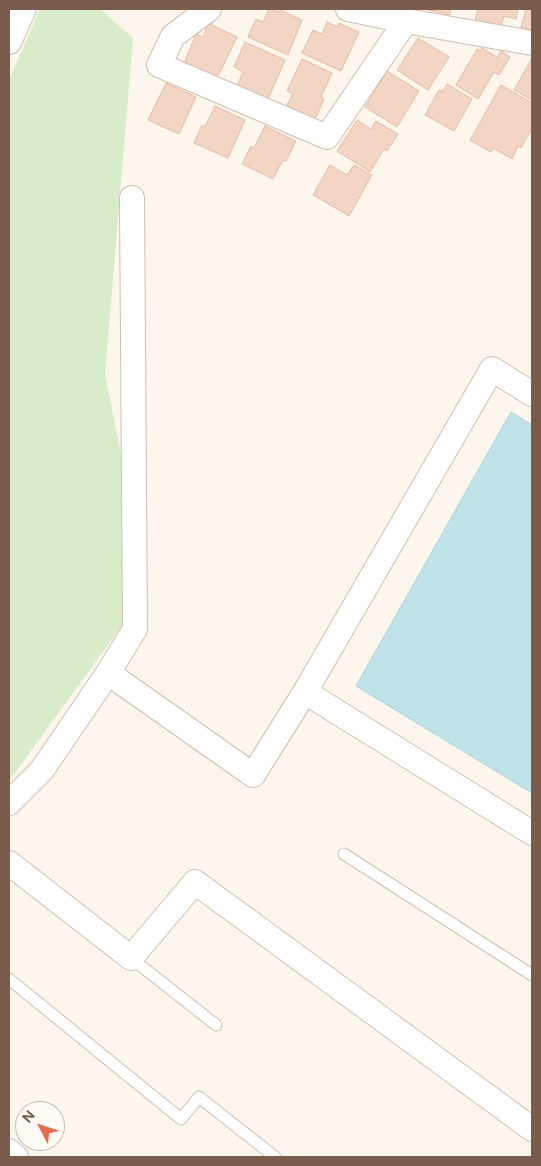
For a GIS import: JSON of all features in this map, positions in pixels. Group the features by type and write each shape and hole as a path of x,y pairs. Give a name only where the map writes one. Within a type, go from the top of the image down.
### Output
{"street":[{"path":"9,42 24,9"},
{"path":"209,9 173,36 159,65 327,137 406,21"},
{"path":"348,9 532,43"},
{"path":"9,803 42,770 108,673 135,628 132,198"},
{"path":"108,673 253,775 306,692 492,369 532,394"},
{"path":"306,692 532,833"},
{"path":"9,863 131,958 195,882 532,1129"},
{"path":"9,1151 16,1157"}],"lane":[{"path":"344,854 532,975"},
{"path":"131,958 216,1025"},
{"path":"9,979 181,1119 199,1097 276,1157"}],"green space":[{"path":"40,9 100,9 133,38 105,374 148,590 9,781 9,80"}],"water":[{"path":"511,412 532,425 532,793 356,686"}],"building":[{"path":"269,9 279,12 280,10 302,20 288,55 248,37 256,19 263,22"},
{"path":"424,9 451,9 450,15"},
{"path":"478,9 518,9 516,19 504,16 501,26 475,20"},
{"path":"526,9 532,9 532,31 521,27"},
{"path":"327,22 338,27 339,23 359,32 341,71 302,53 313,30 322,34"},
{"path":"208,23 237,37 217,78 184,63 196,34 203,37"},
{"path":"418,38 449,57 428,90 397,70"},
{"path":"245,42 285,60 268,99 237,86 243,72 234,67"},
{"path":"482,48 497,57 501,51 510,57 499,75 494,72 478,99 456,85 477,49 480,51"},
{"path":"532,58 532,100 514,90"},
{"path":"302,59 332,73 321,97 324,99 315,120 286,107 293,94 287,91"},
{"path":"387,71 419,91 397,127 365,107"},
{"path":"166,83 196,97 179,134 148,120"},
{"path":"447,84 472,99 454,131 425,115 439,90 443,91"},
{"path":"501,85 532,103 532,128 521,148 518,146 512,159 493,148 491,152 470,140"},
{"path":"215,106 245,120 228,158 194,143 202,125 205,127"},
{"path":"357,120 371,129 376,121 398,134 387,151 384,149 370,172 337,151"},
{"path":"265,126 296,141 286,161 283,160 273,179 242,164 251,146 254,148"},
{"path":"330,165 347,175 354,165 372,175 349,216 313,195"}]}
